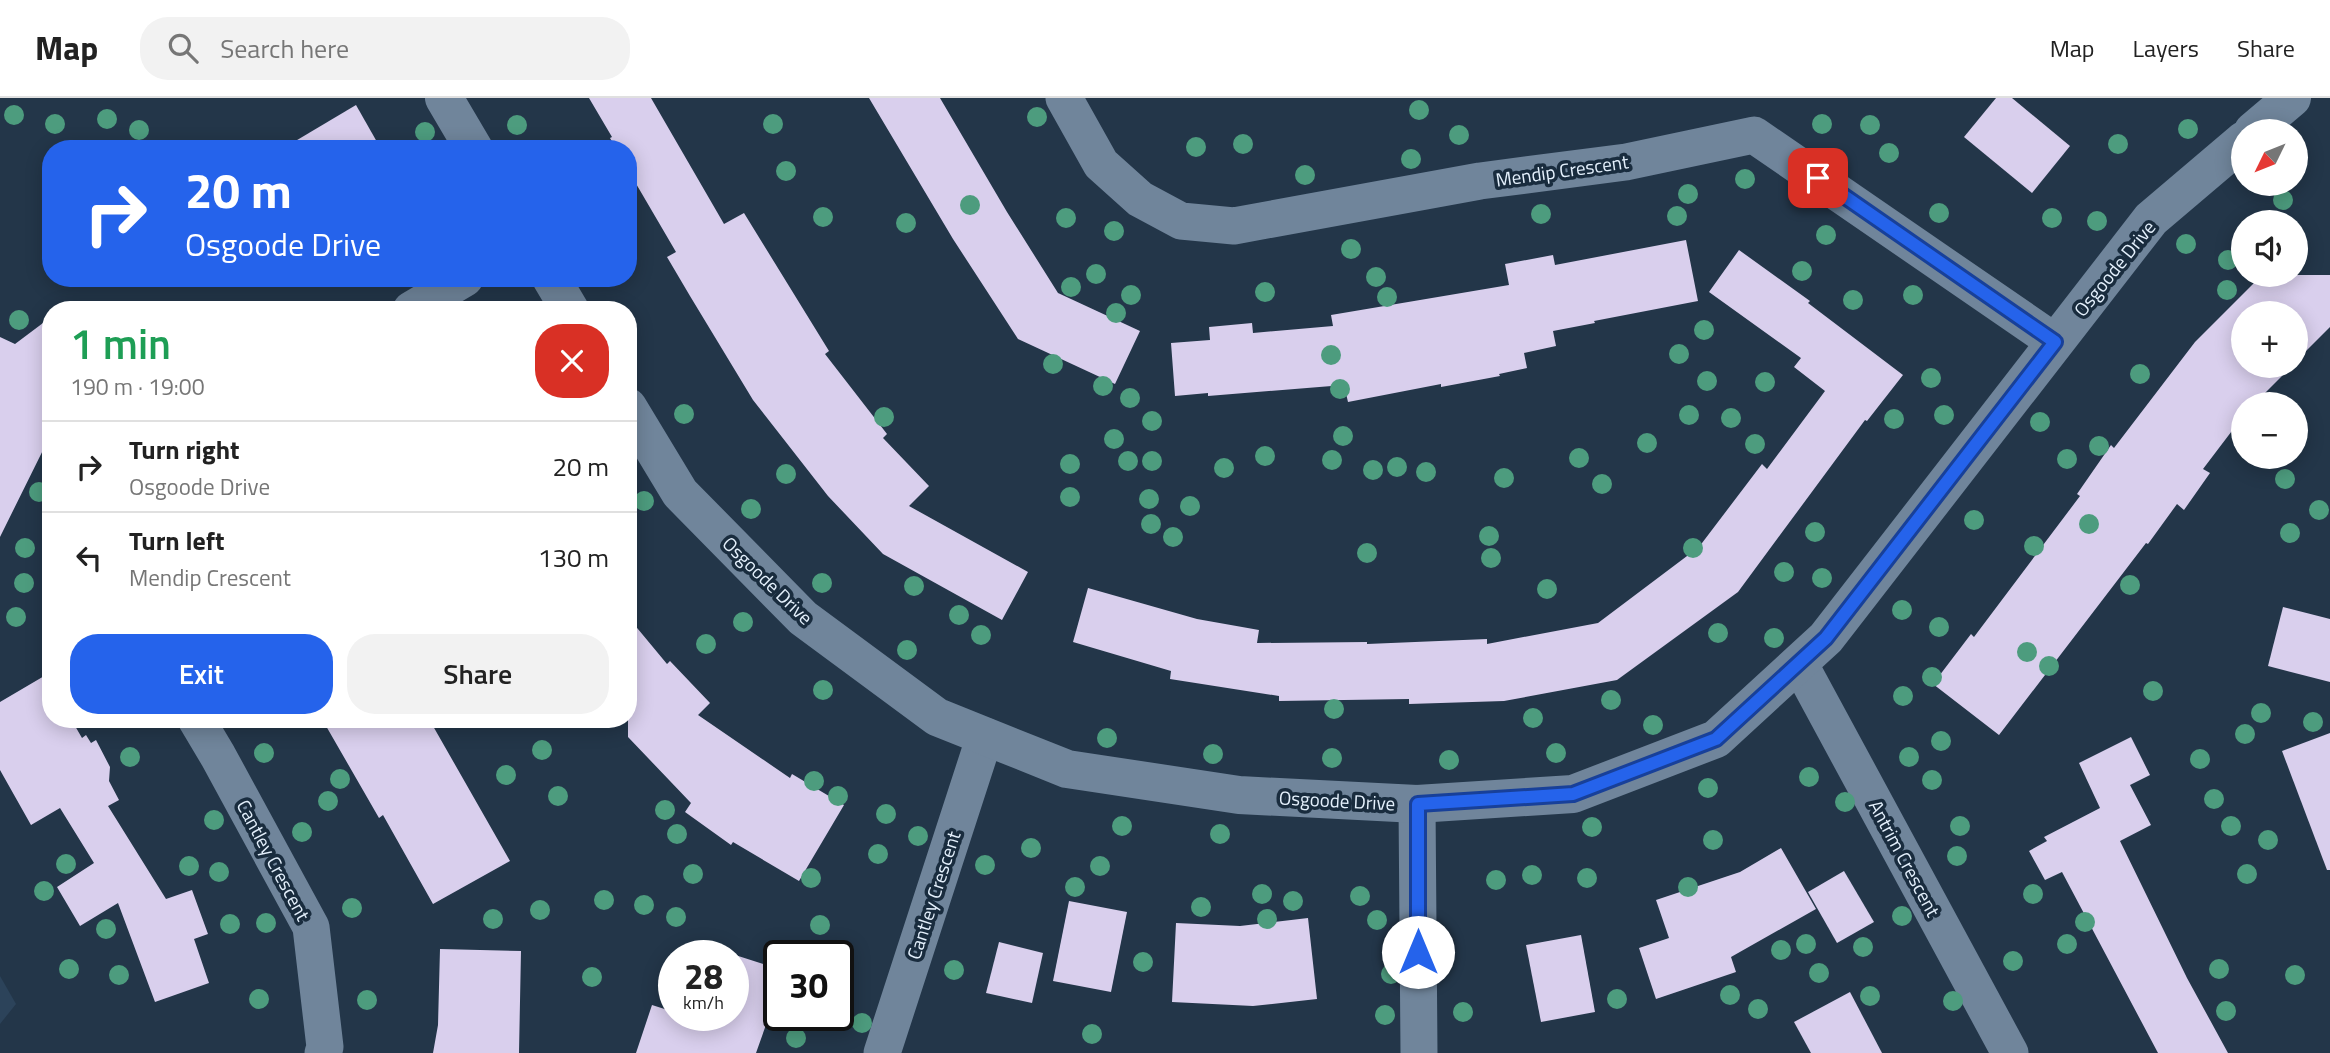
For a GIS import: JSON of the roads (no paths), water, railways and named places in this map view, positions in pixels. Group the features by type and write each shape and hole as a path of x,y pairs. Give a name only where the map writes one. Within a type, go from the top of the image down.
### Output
{"street":[{"path":"444,98 469,140"},
{"name":"Mendip Crescent","path":"1064,98 1101,164 1140,200 1181,221 1234,226 1480,181 1626,162 1754,135 2055,342"},
{"path":"2267,119 2292,98"},
{"name":"Osgoode Drive","path":"637,422 680,493 803,618 937,717 1067,769 1240,796 1418,804 1573,794 1716,739 1826,638 2151,219 2231,151"},
{"path":"426,301 450,287"},
{"name":"Antrim Crescent","path":"1799,663 2010,1053"},
{"name":"Cantley Crescent","path":"201,728 311,928 325,1047 323,1053"},
{"name":"Cantley Crescent","path":"882,1053 985,736"},
{"path":"1418,804 1419,1053"}]}
